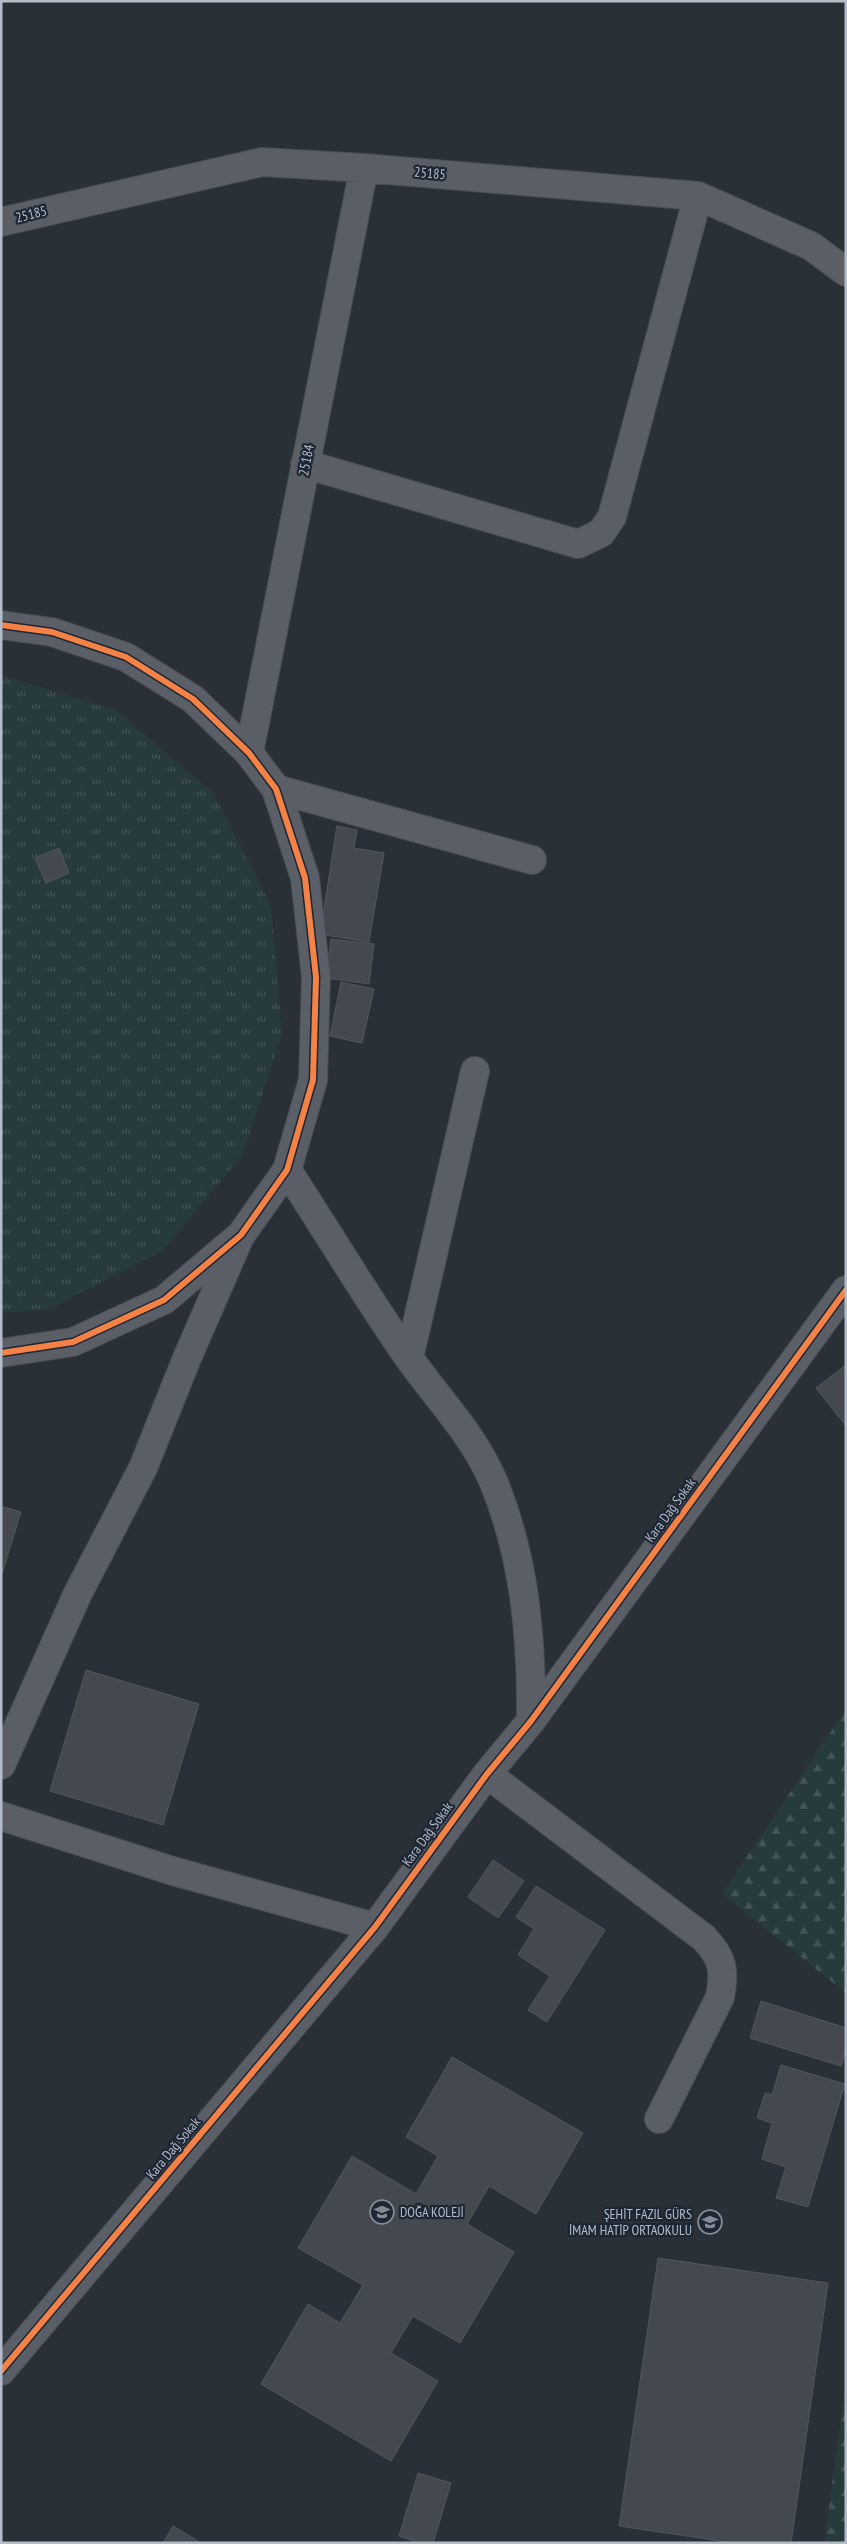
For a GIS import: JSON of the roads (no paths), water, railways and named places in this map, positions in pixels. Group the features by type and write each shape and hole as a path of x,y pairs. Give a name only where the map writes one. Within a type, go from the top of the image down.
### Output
{"street":[{"name":"25185","path":"1,222 262,162 364,168 698,196 811,246 846,272"},
{"name":"25184","path":"250,753 364,168"},
{"path":"305,464 578,544 601,533 612,517 698,196"},
{"path":"1,625 52,632 126,657 193,698 250,753 276,788 305,878 316,977 313,1080 287,1170 241,1235 187,1358 143,1468 78,1593 1,1765"},
{"path":"276,788 532,860"},
{"path":"409,1358 475,1071"},
{"path":"287,1170 409,1358 465,1430 493,1481 504,1509 519,1568 529,1629 531,1661 530,1721"},
{"path":"1,1353 73,1342 164,1300 241,1235"},
{"name":"Kara Dağ Sokak","path":"1,2371 375,1927 486,1774 530,1721 846,1290"},
{"path":"486,1774 704,1938 715,1950 721,1964 723,1980 720,1997 660,2119"},
{"path":"1,1816 173,1871 375,1927"}],"place":[{"name":"DOĞA KOLEJİ","path":"382,2212"},
{"name":"ŞEHİT FAZIL GÜRS İMAM HATİP ORTAOKULU","path":"710,2222"}]}
